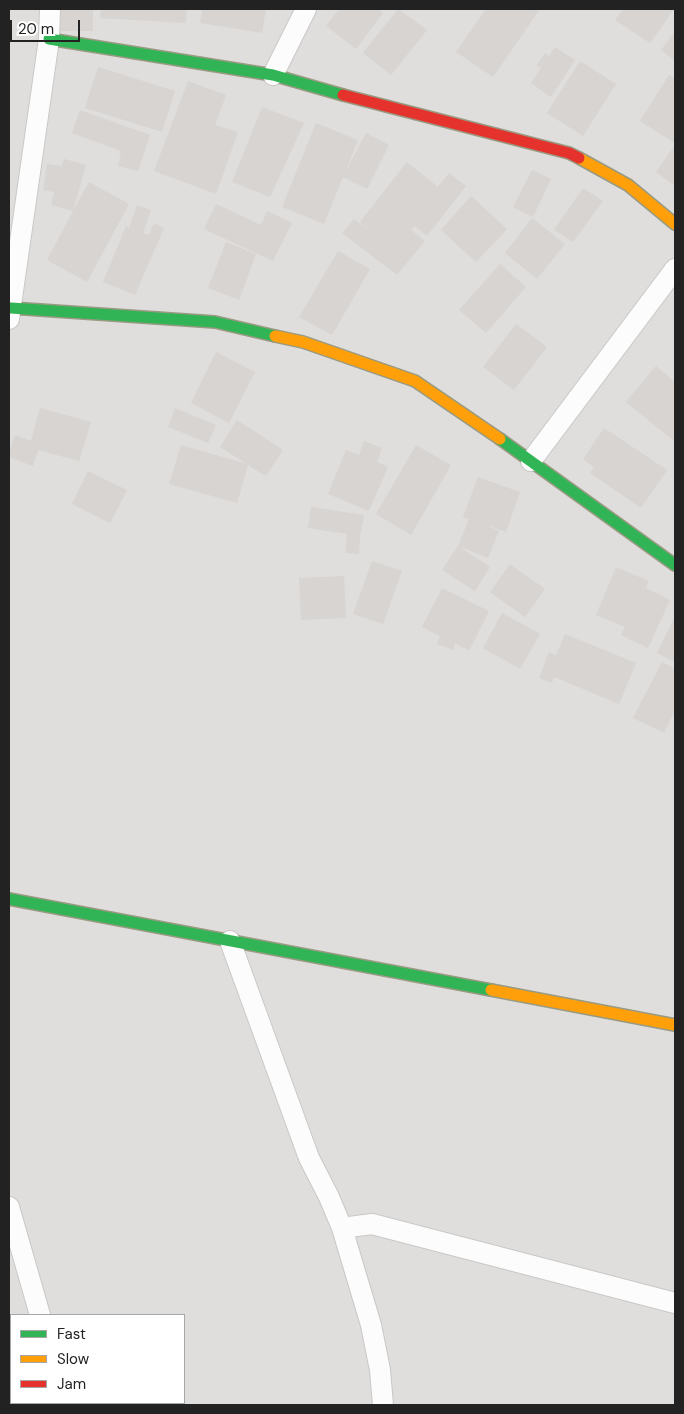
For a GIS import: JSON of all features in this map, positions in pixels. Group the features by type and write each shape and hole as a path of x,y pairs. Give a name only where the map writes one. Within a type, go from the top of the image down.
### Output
{"street":[{"path":"50,9 49,39 10,314 215,322 303,342 415,381 675,564"},
{"path":"273,75 306,9"},
{"path":"49,39 273,75 326,91 569,153 628,185 675,224"},
{"path":"531,461 675,269"},
{"path":"9,899 675,1026"},
{"path":"230,941 309,1158 342,1228 371,1325 380,1370 383,1405"},
{"path":"9,1207 40,1314"},
{"path":"342,1228 372,1224 675,1303"}],"shaded area":[{"path":"9,9 675,9 675,1405 9,1405"}],"building":[{"path":"58,9 93,9 93,31 59,31"},
{"path":"101,9 187,9 186,23 100,18"},
{"path":"202,9 266,9 262,33 200,23"},
{"path":"339,9 377,9 383,13 356,49 326,26"},
{"path":"398,9 427,30 391,75 363,53"},
{"path":"486,9 540,9 493,77 456,52"},
{"path":"623,9 674,9 650,43 615,20"},
{"path":"675,31 675,61 661,50"},
{"path":"555,47 575,60 551,97 531,83 541,68 537,65 545,53 549,56"},
{"path":"580,61 616,84 583,136 547,113"},
{"path":"98,67 175,91 162,132 85,108"},
{"path":"669,75 675,78 675,139 673,142 640,121"},
{"path":"188,81 226,95 215,125 238,132 216,194 154,171"},
{"path":"262,107 304,123 270,197 232,182"},
{"path":"80,110 150,135 138,171 118,166 121,151 72,133"},
{"path":"316,123 358,140 345,173 366,133 389,145 367,189 343,177 324,224 282,207"},
{"path":"675,145 675,186 656,172"},
{"path":"64,159 86,165 73,211 51,205 54,192 43,190 47,164 62,166"},
{"path":"407,162 438,187 449,173 466,186 427,236 415,226 411,230 425,241 397,275 342,233 354,219 373,233 360,222"},
{"path":"532,170 551,179 533,217 513,207"},
{"path":"89,182 129,204 87,282 47,260"},
{"path":"583,188 603,201 573,242 554,230"},
{"path":"471,196 507,229 476,262 441,230"},
{"path":"216,204 261,225 267,211 292,223 273,261 204,229"},
{"path":"137,205 151,210 143,233 149,235 154,223 164,228 135,295 103,282 126,226 129,228"},
{"path":"532,218 565,244 537,279 505,253"},
{"path":"226,242 256,254 239,300 208,288"},
{"path":"338,251 370,269 332,335 299,317"},
{"path":"500,264 526,287 486,333 459,310"},
{"path":"516,324 547,347 514,390 483,367"},
{"path":"216,352 255,372 229,423 191,403"},
{"path":"656,366 675,382 675,442 626,402"},
{"path":"40,408 91,422 79,461 38,450 33,466 9,457 15,435 31,441"},
{"path":"175,408 216,425 208,443 168,427"},
{"path":"237,420 283,450 266,476 248,465 237,503 169,484 181,445 247,464 220,447"},
{"path":"604,428 667,470 641,508 590,473 594,467 583,459"},
{"path":"364,441 382,448 377,462 388,467 369,511 328,494 346,450 359,455"},
{"path":"416,445 451,465 411,535 376,514"},
{"path":"88,471 127,490 110,523 72,504"},
{"path":"478,477 520,492 506,532 482,523 499,531 488,558 458,546 469,519 463,517"},
{"path":"311,507 364,515 359,554 345,553 347,534 308,528"},
{"path":"458,546 490,567 475,591 442,570"},
{"path":"372,561 402,571 383,624 353,614"},
{"path":"510,564 545,589 525,617 490,592"},
{"path":"616,567 649,581 646,588 670,600 648,648 621,635 625,627 596,615"},
{"path":"344,576 346,618 301,620 299,578"},
{"path":"442,588 489,611 469,651 455,643 453,650 437,644 440,636 422,627"},
{"path":"502,613 540,634 520,669 483,648"},
{"path":"675,616 675,662 657,653"},
{"path":"565,634 636,663 619,704 554,677 552,683 539,678 549,652 556,655"},
{"path":"662,662 675,669 675,710 664,733 633,718"}],"traffic: fast":[{"path":"49,39 273,75 343,95"},
{"path":"11,308 215,322 275,336"},
{"path":"500,439 675,565"},
{"path":"9,899 491,990"}],"traffic: slow":[{"path":"579,158 628,185 675,224"},
{"path":"275,336 303,342 415,381 500,439"},
{"path":"491,990 675,1025"}],"traffic: jam":[{"path":"343,95 569,153 579,158"}]}
